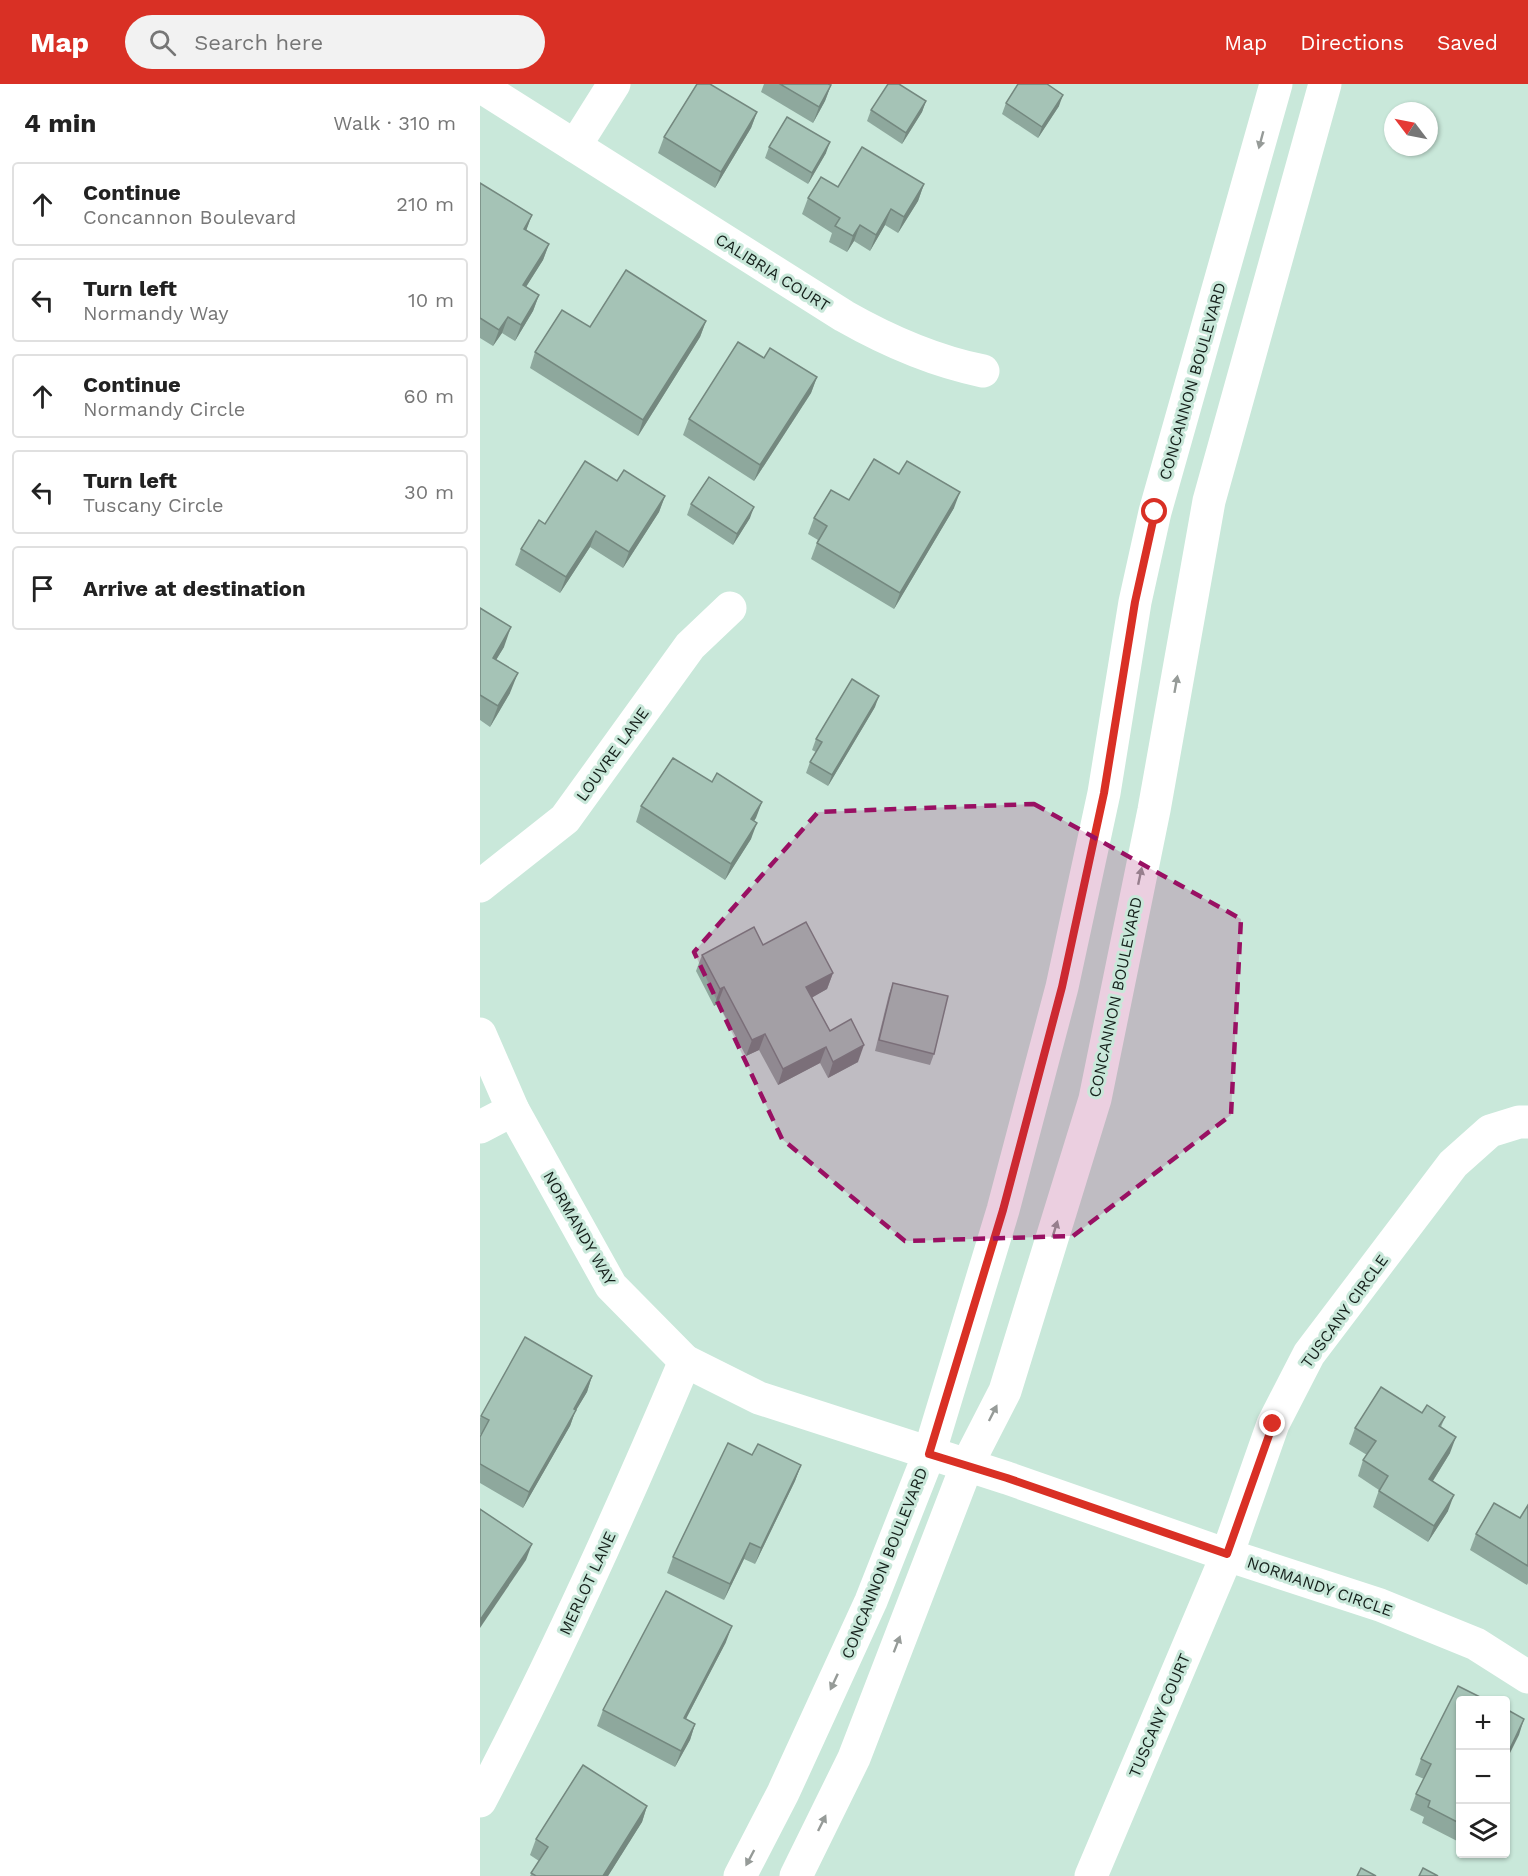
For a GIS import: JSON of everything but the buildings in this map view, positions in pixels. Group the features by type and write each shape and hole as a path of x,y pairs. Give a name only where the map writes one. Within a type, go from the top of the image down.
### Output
{"street":[{"path":"575,146 614,84"},
{"name":"CONCANNON BOULEVARD","path":"740,1876 783,1793 872,1601 929,1454 1003,1210 1062,987 1104,793 1135,602 1155,512 1276,84"},
{"name":"CONCANNON BOULEVARD","path":"796,1876 854,1758 967,1465 1005,1390 1095,1099 1154,810 1209,501 1325,84"},
{"name":"CALIBRIA COURT","path":"480,86 867,329 952,364 983,371"},
{"name":"LOUVRE LANE","path":"480,886 565,819 690,646 730,609"},
{"name":"NORMANDY WAY","path":"480,1034 513,1110 611,1286 686,1361 759,1398 967,1465"},
{"path":"480,1127 513,1110"},
{"name":"TUSCANY CIRCLE","path":"1227,1554 1273,1424 1308,1354 1453,1164 1490,1131 1519,1122 1528,1122"},
{"name":"MERLOT LANE","path":"480,1801 536,1693 638,1473 686,1361"},
{"name":"NORMANDY CIRCLE","path":"967,1465 1380,1605 1476,1644 1528,1677"},
{"name":"TUSCANY COURT","path":"1091,1876 1227,1554"}],"highlighted area":[{"path":"1034,804 1241,919 1231,1115 1073,1236 905,1241 782,1139 694,952 818,812"}],"route":[{"path":"1155,512 1135,602 1104,793 1062,987 1003,1210 929,1454 1007,1478 1227,1554 1273,1424"}]}
